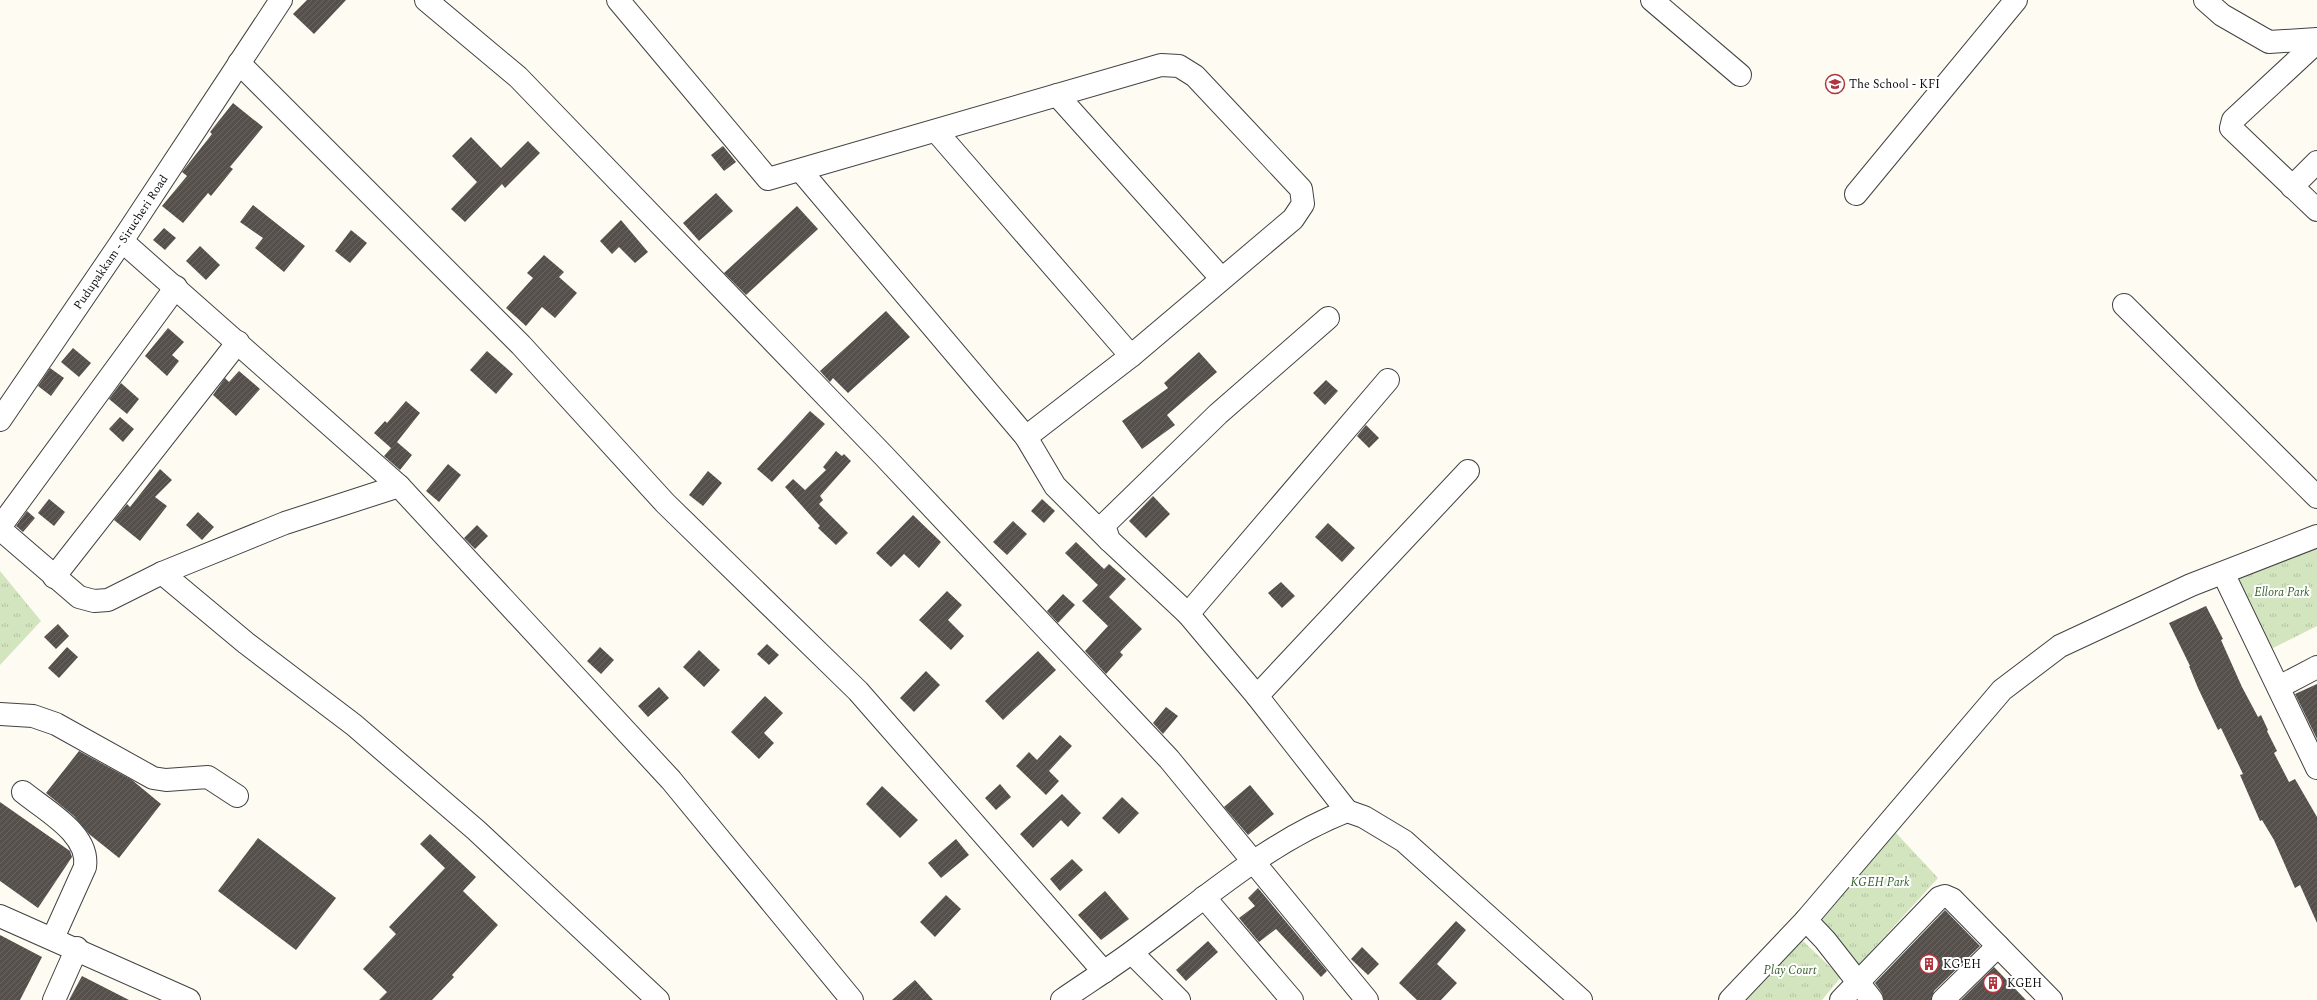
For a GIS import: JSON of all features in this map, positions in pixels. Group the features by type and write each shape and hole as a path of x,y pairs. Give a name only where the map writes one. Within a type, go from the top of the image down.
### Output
{"street":[{"name":"Pudupakkam - Sirucheri Road","path":"0,420 122,241 281,0"},
{"path":"426,0 518,77 884,456 1169,759 1256,862 1367,1000"},
{"path":"618,0 768,179 801,171 1161,64 1179,66 1195,76 1290,178 1300,190 1303,204 1293,219 1221,278 1131,356 1026,437"},
{"path":"1652,0 1740,75"},
{"path":"1856,194 2016,0"},
{"path":"2205,0 2222,15 2269,42 2317,41"},
{"path":"2317,41 2233,120 2231,128 2317,210"},
{"path":"239,63 521,345 665,503 858,691 1104,972"},
{"path":"1057,95 1221,278"},
{"path":"936,131 1131,356"},
{"path":"2292,187 2317,162"},
{"path":"801,171 1026,437 1055,486 1108,540 1188,614 1257,696 1347,811 1364,818 1404,841 1581,1000"},
{"path":"122,241 400,486 671,780 852,1000"},
{"path":"176,287 0,528 54,577 79,597 94,601 108,600 162,573 285,523 400,486"},
{"path":"2124,305 2317,497"},
{"path":"1108,540 1104,525 1113,514 1218,414 1328,318"},
{"path":"54,577 238,342"},
{"path":"1188,614 1388,380"},
{"path":"1257,696 1468,471"},
{"path":"1730,1000 1806,920 2002,690 2060,646 2191,585 2317,536"},
{"path":"162,573 246,642 354,725 459,815 658,1000"},
{"path":"2223,573 2317,768"},
{"path":"2279,687 2317,667"},
{"path":"0,714 33,716 56,724 153,778 166,780 208,777 237,796"},
{"path":"23,792 74,833 83,844 86,856 85,866 52,938"},
{"path":"1062,1000 1132,952 1204,897 1256,862 1285,840 1316,823 1347,811"},
{"path":"1841,1000 1939,898 1945,896 1952,899 2048,999"},
{"path":"1204,897 1292,1000"},
{"path":"0,916 77,948 189,1000"},
{"path":"1806,920 1825,940 1872,1000"},
{"path":"1943,1000 1998,946"},
{"path":"54,1000 77,948"},
{"path":"1132,952 1179,1000"}],"green space":[{"name":"Ellora Park","path":"2317,541 2317,626 2271,649 2233,574"},
{"path":"0,571 41,621 0,665"},
{"name":"KGEH Park","path":"1883,819 1938,878 1855,969 1799,914"},
{"name":"Play Court","path":"1787,926 1841,977 1822,1000 1724,1000"}],"building":[{"path":"307,0 346,0 314,34 293,14"},
{"path":"233,103 263,127 230,167 233,169 211,196 208,193 183,223 162,206 187,176 182,172 212,134 210,132"},
{"path":"471,137 501,168 528,141 540,153 505,188 502,184 465,222 451,209 477,182 452,156"},
{"path":"723,146 736,162 724,171 711,155"},
{"path":"716,193 733,211 699,241 683,223"},
{"path":"253,205 305,246 284,272 255,248 263,238 240,222"},
{"path":"797,206 818,229 746,295 724,273"},
{"path":"621,220 648,252 635,263 619,247 612,254 600,241"},
{"path":"164,228 176,238 165,250 153,240"},
{"path":"351,230 367,243 350,263 335,251"},
{"path":"200,246 220,265 206,280 186,261"},
{"path":"544,255 564,272 559,277 577,293 555,318 542,307 526,326 506,308 533,278 527,273"},
{"path":"886,311 910,337 848,393 833,378 830,382 820,371"},
{"path":"168,328 184,342 172,355 179,361 167,376 145,356"},
{"path":"73,348 91,363 79,377 61,362"},
{"path":"487,351 513,374 496,394 470,370"},
{"path":"1199,352 1217,372 1167,415 1175,425 1142,449 1122,421 1168,388 1164,383"},
{"path":"50,368 64,378 51,396 38,386"},
{"path":"239,371 260,389 236,416 213,395 225,378 229,382"},
{"path":"1326,380 1338,391 1325,405 1313,393"},
{"path":"121,383 139,399 127,414 109,399"},
{"path":"406,401 420,413 397,442 412,455 400,470 384,456 391,448 374,433 385,421 387,423"},
{"path":"810,411 825,424 772,482 757,469"},
{"path":"120,417 134,429 123,442 109,429"},
{"path":"1366,425 1379,438 1369,448 1357,436"},
{"path":"836,451 842,456 844,454 851,461 820,496 823,500 819,504 848,533 836,545 818,528 820,526 785,487 793,479 805,490 826,470 823,467"},
{"path":"448,464 461,475 439,502 426,491"},
{"path":"160,469 172,480 155,497 167,506 140,541 114,520 127,504 130,507"},
{"path":"708,471 722,483 703,506 689,495"},
{"path":"1153,496 1170,514 1146,538 1129,521"},
{"path":"49,499 65,512 54,526 38,513"},
{"path":"1042,499 1055,511 1044,523 1031,511"},
{"path":"27,511 35,518 23,532 16,526"},
{"path":"198,512 214,527 202,540 186,525"},
{"path":"913,515 941,542 919,568 904,554 891,567 876,553"},
{"path":"1013,521 1027,534 1007,555 993,542"},
{"path":"1328,523 1355,548 1342,562 1315,537"},
{"path":"477,525 488,536 475,549 464,538"},
{"path":"1076,542 1104,569 1109,564 1126,579 1109,597 1142,629 1120,652 1123,655 1106,674 1085,651 1108,626 1082,601 1098,585 1065,553"},
{"path":"1281,582 1295,596 1282,608 1268,593"},
{"path":"947,591 962,605 948,620 964,636 951,650 919,620"},
{"path":"1063,594 1075,605 1058,623 1047,611"},
{"path":"2206,606 2223,639 2221,640 2242,687 2258,717 2261,715 2277,751 2274,753 2289,782 2295,779 2317,817 2317,923 2300,885 2295,888 2274,840 2262,820 2260,821 2240,775 2243,774 2221,728 2218,730 2169,623"},
{"path":"58,624 69,636 56,649 44,637"},
{"path":"767,644 779,655 769,665 757,654"},
{"path":"67,647 78,657 59,678 48,668"},
{"path":"600,647 614,660 601,674 587,661"},
{"path":"699,650 720,670 704,687 683,667"},
{"path":"1038,651 1056,670 1003,720 985,701"},
{"path":"926,671 940,685 914,712 900,698"},
{"path":"2317,684 2317,739 2295,694"},
{"path":"659,687 669,698 648,717 638,706"},
{"path":"765,696 783,713 764,733 774,743 759,759 731,732"},
{"path":"1166,707 1178,716 1163,734 1153,723"},
{"path":"1060,735 1072,746 1049,771 1059,781 1046,795 1016,766 1029,752 1037,760"},
{"path":"79,751 132,780 161,804 119,858 89,834 74,816 46,793"},
{"path":"1000,784 1011,797 996,810 985,798"},
{"path":"1250,785 1274,814 1248,835 1224,807"},
{"path":"882,786 918,820 900,838 866,804"},
{"path":"1062,794 1081,813 1068,827 1061,820 1033,848 1020,834"},
{"path":"1122,797 1139,813 1119,834 1102,818"},
{"path":"0,802 70,851 72,857 38,908 0,881"},
{"path":"430,834 476,877 463,891 498,925 452,975 454,977 432,1000 379,1000 387,992 363,969 396,934 389,927 445,868 420,844"},
{"path":"258,838 336,898 296,950 218,891"},
{"path":"956,839 969,855 941,878 928,863"},
{"path":"1072,859 1083,870 1060,891 1050,879"},
{"path":"1258,888 1327,971 1321,977 1276,929 1259,942 1239,918 1255,906 1248,898"},
{"path":"1105,891 1129,919 1101,940 1078,915"},
{"path":"946,895 961,909 935,937 920,922"},
{"name":"KG EH","path":"1945,910 1980,946 1934,991 1931,1000 1884,1000 1882,993 1875,983"},
{"path":"1456,921 1466,930 1437,964 1457,983 1441,1000 1417,1000 1399,983"},
{"path":"0,935 42,957 20,1000 0,1000"},
{"path":"1208,941 1218,952 1186,981 1176,970"},
{"path":"1362,947 1379,964 1368,975 1351,959"},
{"name":"KGEH","path":"1994,967 2026,1000 1961,1000"},
{"path":"82,976 129,1000 69,1000"},
{"path":"915,980 933,1000 892,1000"}],"place":[{"name":"The School - KFI","path":"1835,84"},
{"name":"KG EH","path":"1929,964"},
{"name":"KGEH","path":"1993,983"}]}
